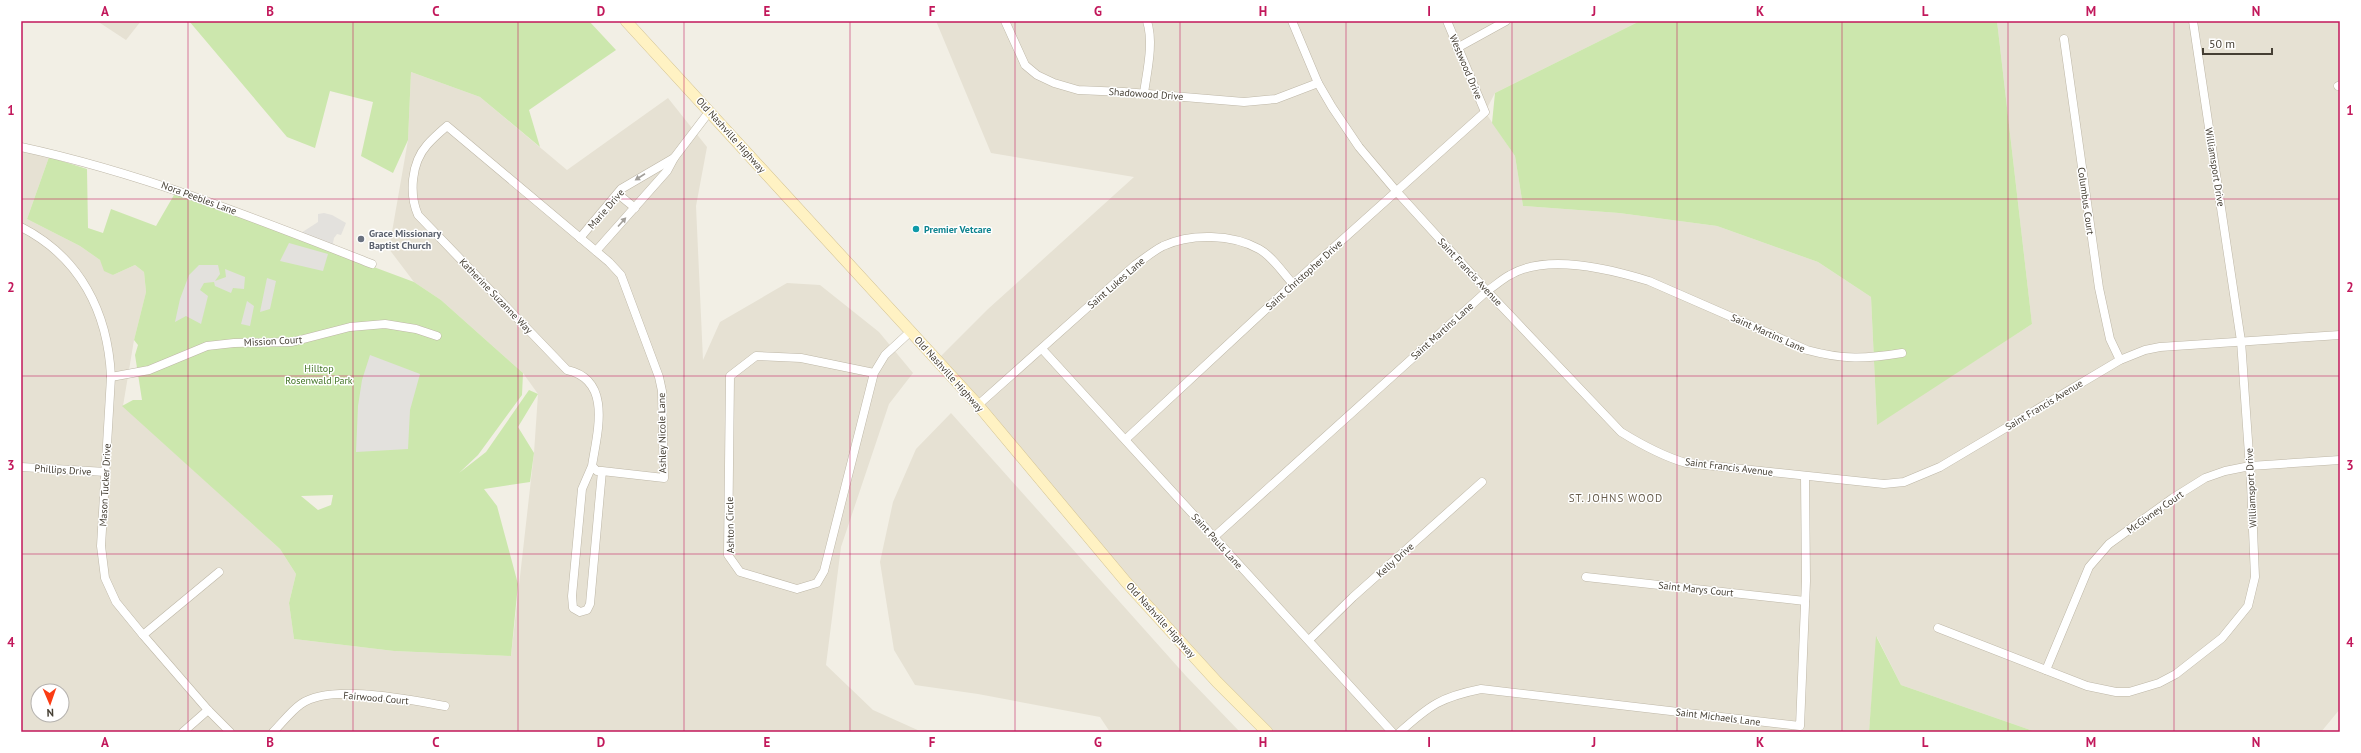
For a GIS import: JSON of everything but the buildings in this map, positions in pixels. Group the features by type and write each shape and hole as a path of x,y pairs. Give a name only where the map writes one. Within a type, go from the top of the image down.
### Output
{"main road":[{"name":"Old Nashville Highway","path":"626,21 978,405 1131,587 1217,682 1267,732"}],"street":[{"name":"Shadowood Drive","path":"1005,21 1025,65 1037,75 1054,83 1078,90 1144,93 1229,101 1261,101 1292,94 1318,83"},
{"path":"1144,93 1149,51 1149,28 1147,21"},
{"name":"Saint Francis Avenue","path":"1292,21 1318,83 1332,108 1359,147 1397,192 1487,291 1621,432 1643,446 1667,457 1686,463 1884,484 1904,482 1922,476 2120,360 2145,350 2160,347 2340,335"},
{"name":"Westwood Drive","path":"1447,21 1484,112"},
{"path":"1458,48 1506,21"},
{"name":"Williamsport Drive","path":"1938,628 2088,686 2116,692 2129,692 2153,685 2176,674 2222,638 2248,606 2255,577 2250,466 2241,341 2193,21"},
{"name":"Columbus Court","path":"2064,39 2099,288 2110,339 2120,360"},
{"name":"Marie Drive","path":"596,251 667,171 674,158 709,112"},
{"name":"Saint Christopher Drive","path":"1126,439 1484,112"},
{"name":"Katherine Suzanne Way","path":"457,135 447,126 426,146 414,174 413,202 415,209 418,215 567,370 577,372 595,388 600,411 592,466"},
{"name":"Ashley Nicole Lane","path":"457,135 596,251 621,275 659,377 662,391 664,478 602,472"},
{"name":"Nora Peebles Lane","path":"21,147 59,155 153,182 372,264"},
{"name":"Marie Drive","path":"580,238 618,194 648,172 674,158"},
{"path":"618,194 635,208"},
{"name":"Mason Tucker Drive","path":"21,227 48,244 74,267 99,311 110,358 111,377 101,546 105,578 116,602 208,710 230,732"},
{"name":"Saint Lukes Lane","path":"978,405 1042,350 1135,264 1162,246 1182,239 1211,238 1240,241 1260,249 1294,284"},
{"name":"Saint Martins Lane","path":"1214,537 1487,291 1510,274 1536,266 1566,265 1603,269 1649,281 1807,350 1826,356 1864,359 1902,353"},
{"name":"Mission Court","path":"111,377 149,370 207,346 234,343 292,342 350,327 384,324 416,329 437,336"},
{"name":"Ashton Circle","path":"874,373 801,358 756,356 730,376 728,555 740,572 796,589 817,583 824,571 874,373 885,355 910,332"},
{"name":"Saint Pauls Lane","path":"1042,350 1126,439 1392,732"},
{"name":"McGivney Court","path":"2046,670 2090,567 2109,544 2173,498 2205,478 2225,471 2250,466 2340,460"},
{"path":"592,466 597,471 602,472 590,604 587,610 580,612 573,608 572,596 582,489 592,466"},
{"name":"Phillips Drive","path":"21,467 106,472"},
{"name":"Saint Michaels Lane","path":"1400,732 1426,708 1454,694 1481,689 1800,726 1805,601 1805,476"},
{"name":"Kelly Drive","path":"1309,640 1353,597 1482,482"},
{"path":"143,635 220,572"},
{"name":"Saint Marys Court","path":"1586,577 1805,601"},
{"name":"Fairwood Court","path":"273,732 301,704 322,695 355,694 445,706"},
{"path":"183,732 208,710"}],"shaded area":[{"path":"97,21 141,21 126,40"},
{"path":"936,21 1640,21 1495,93 1485,112 1515,156 1523,206 1619,213 1717,226 1818,262 1871,297 1877,424 2032,324 1997,21 2340,21 2340,709 2321,732 2036,732 1901,685 1877,637 1869,732 1267,732 1217,682 937,360 988,309 1134,177 991,153"},
{"path":"411,72 480,97 567,170 668,98 707,147 696,206 703,360 720,322 787,283 820,285 879,332 913,373 889,404 841,547 826,665 873,710 922,732 21,732 21,145 49,157 27,219 80,246 100,260 113,275 135,265 144,272 146,292 134,340 123,406 280,549 296,574 289,603 294,639 394,651 511,656 534,453 538,394 523,373 441,300 414,282 389,249 408,140"},
{"path":"324,213 332,215 346,223 341,235 337,234 334,238 333,243 336,246 301,233 318,222 318,214"},
{"path":"289,243 328,254 323,271 280,261"},
{"path":"199,265 218,265 220,274 215,281 226,277 225,269 245,277 244,289 233,288 231,293 215,286 214,282 204,283 200,290 208,296 201,324 186,316 175,322 180,299 189,275"},
{"path":"267,278 276,281 270,309 260,312"},
{"path":"247,301 254,306 250,326 241,324"},
{"path":"370,355 420,374 410,410 408,449 356,452 358,406 362,380"},
{"path":"951,413 1186,676 1240,732 1110,732 1100,717 978,694 915,685 894,650 880,562 893,502 916,449"}],"green space":[{"path":"189,21 589,21 616,50 529,110 540,147 480,97 411,72 408,140 393,173 361,156 373,102 330,91 315,148 287,137"},
{"path":"1640,21 1997,21 2032,324 1877,425 1871,297 1818,262 1717,226 1619,213 1523,206 1515,156 1492,123 1495,93"},
{"name":"Hilltop Rosenwald Park","path":"49,157 87,169 88,228 103,233 111,209 156,226 174,195 183,196 414,282 441,300 523,373 522,395 478,455 459,473 486,452 529,390 538,394 518,427 534,453 530,482 484,489 497,506 518,584 511,656 394,651 294,639 289,603 296,574 280,549 122,406 133,400 142,400 135,355 138,345 134,340 146,292 144,272 135,265 113,275 104,271 100,260 80,246 27,219","holes":["333,495 331,505 318,510 301,496"]},
{"path":"1876,636 1901,685 2036,732 1869,732"}],"place":[{"name":"Premier Vetcare","path":"916,229"},
{"name":"Grace Missionary Baptist Church","path":"361,239"}],"district":[{"name":"ST. JOHNS WOOD","path":"1616,498"}]}
